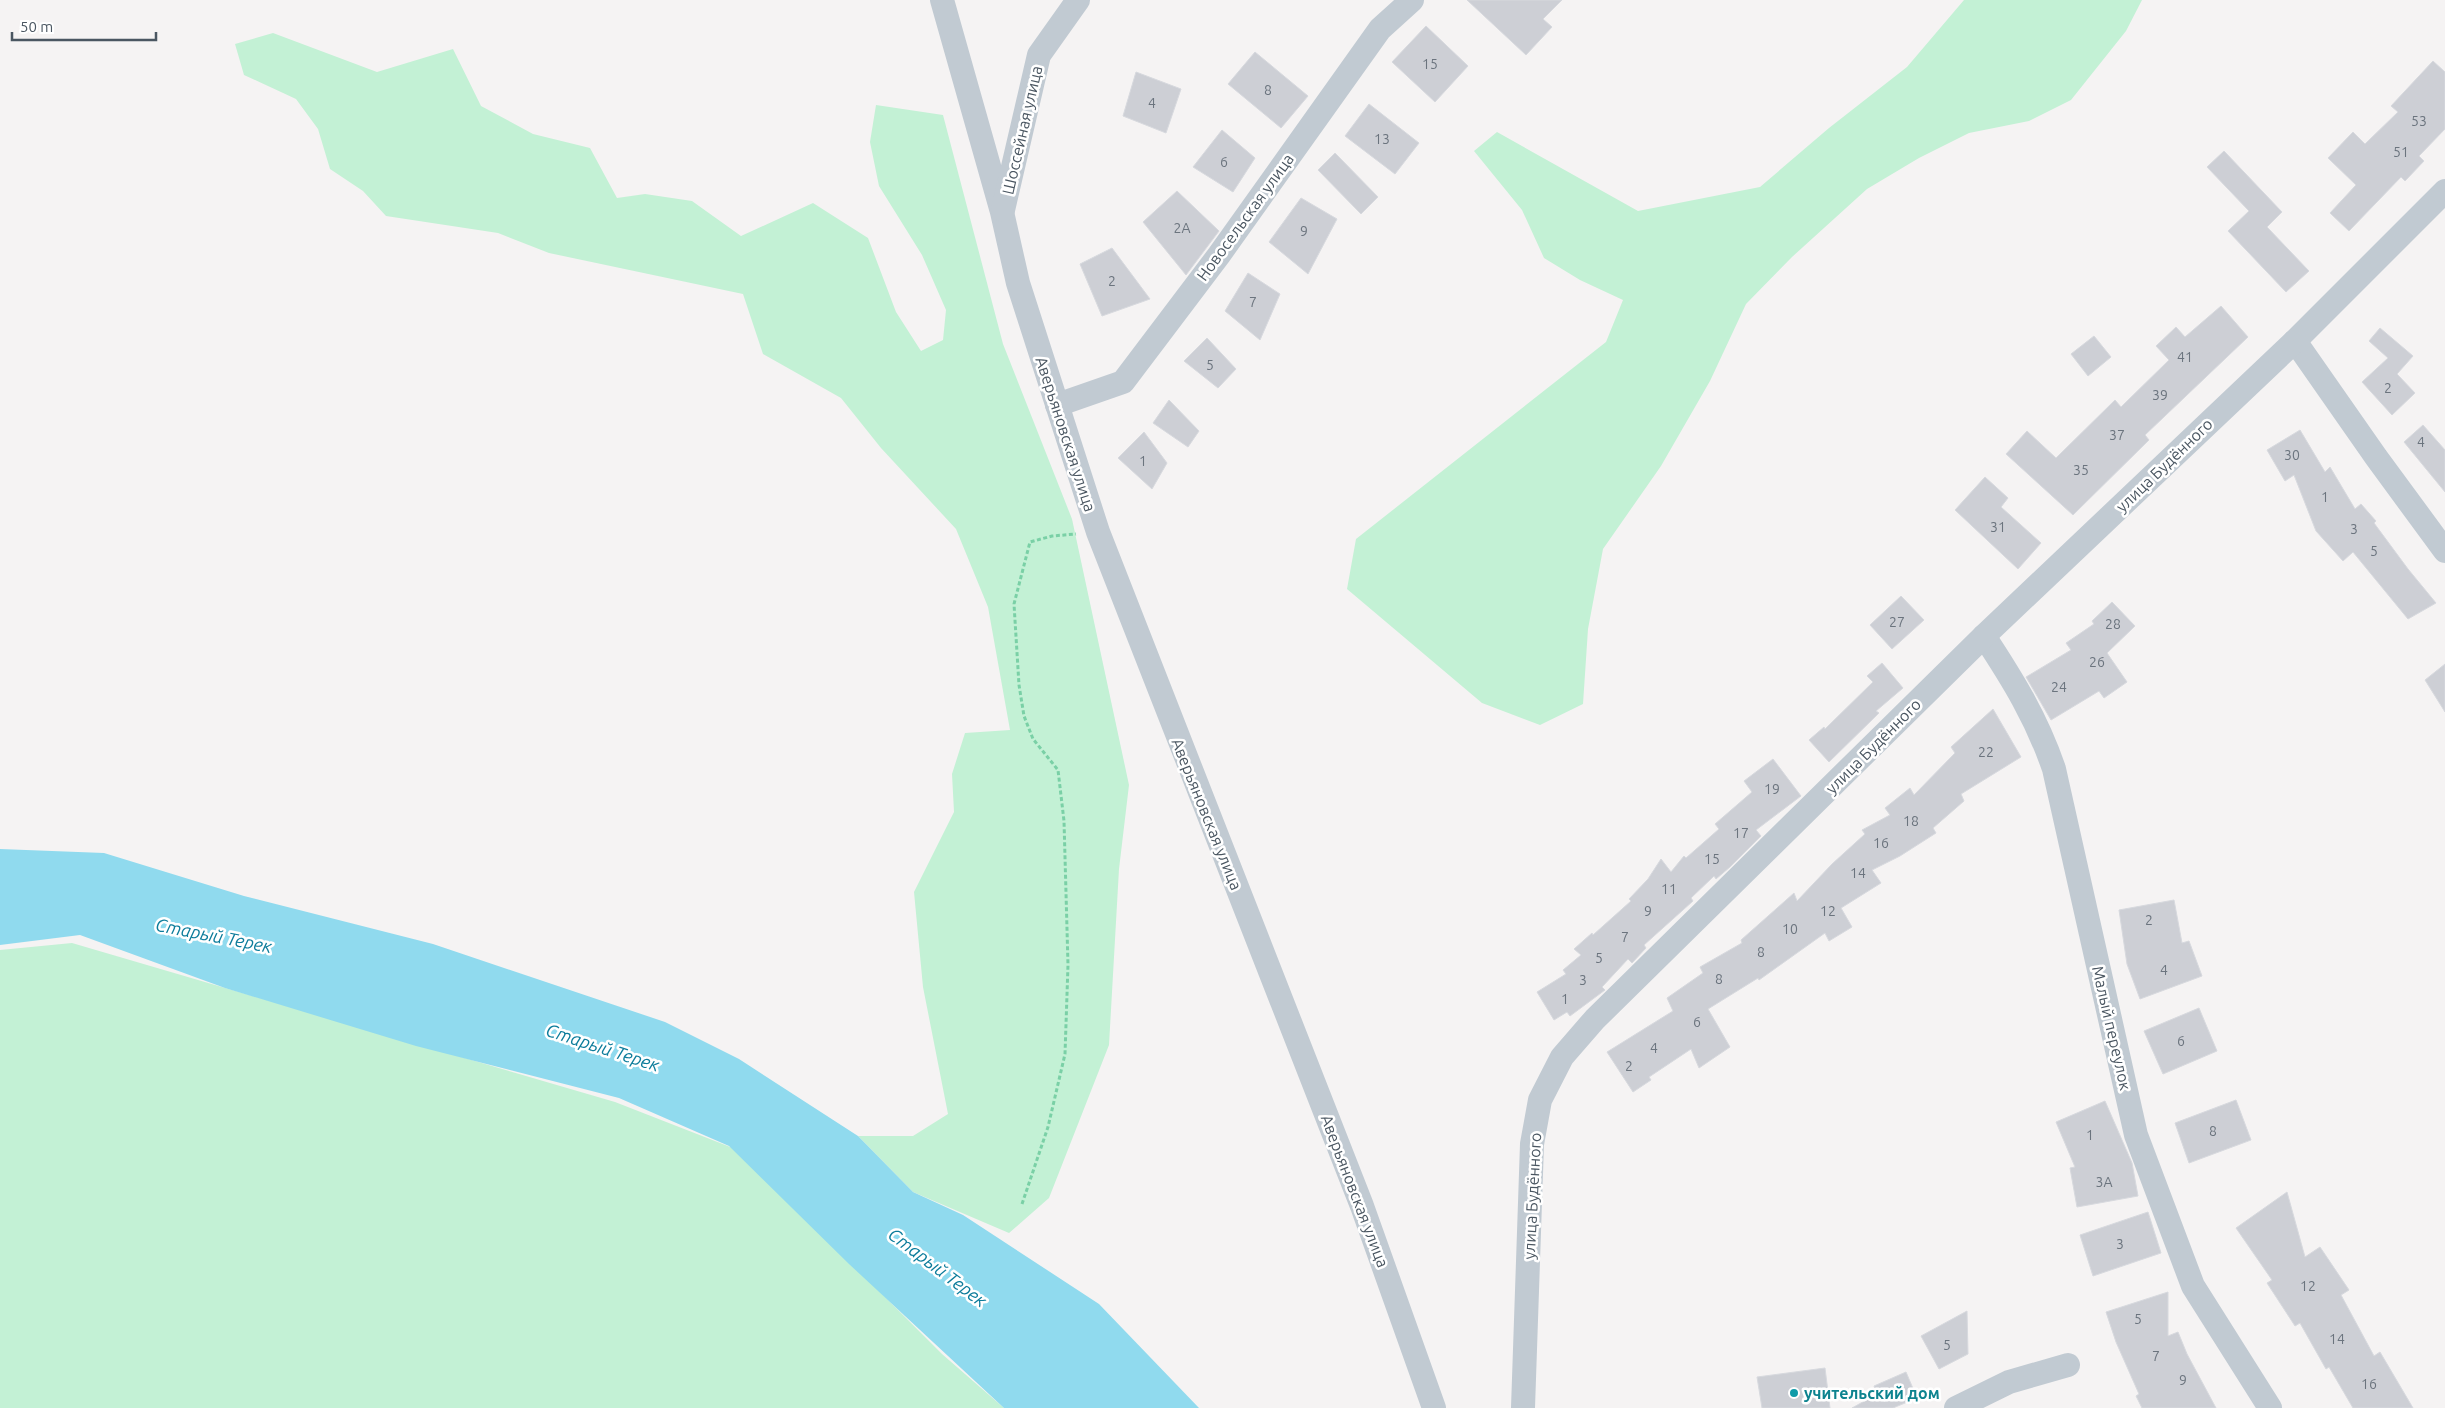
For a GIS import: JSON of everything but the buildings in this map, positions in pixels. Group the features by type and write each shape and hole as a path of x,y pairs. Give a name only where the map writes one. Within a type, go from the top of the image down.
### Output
{"street":[{"name":"Аверьяновская улица","path":"942,0 1002,212 1018,283 1098,532 1362,1206 1434,1408"},
{"name":"Шоссейная улица","path":"1002,212 1039,55 1078,0"},
{"name":"Новосельская улица","path":"1057,405 1123,382 1219,254 1380,29 1412,0"},
{"name":"улица Будённого","path":"1523,1408 1532,1144 1540,1100 1562,1057 1595,1019 1984,636 2295,341 2445,191"},
{"path":"2295,341 2376,457 2445,551"},
{"name":"Малый переулок","path":"1984,636 2009,674 2041,732 2054,769 2136,1135 2193,1286 2270,1408"},
{"path":"1956,1408 2008,1382 2068,1365"}],"path":[{"path":"1022,1204 1048,1127 1065,1054 1068,966 1064,821 1058,770 1033,739 1024,716 1019,685 1014,604 1030,542 1052,536 1098,532"}],"green space":[{"path":"1964,0 2142,0 2126,31 2071,100 2029,121 1969,133 1919,158 1867,189 1792,257 1746,304 1710,381 1661,466 1603,549 1588,629 1583,704 1540,725 1482,703 1347,589 1356,539 1606,342 1623,300 1580,280 1544,258 1522,210 1474,151 1497,132 1638,211 1760,187 1829,128 1907,67"},
{"path":"273,33 377,72 453,49 481,106 533,134 590,148 617,198 645,194 692,201 741,236 813,203 868,238 896,312 921,351 943,340 946,310 922,255 879,186 870,142 876,105 943,115 1003,344 1072,519 1129,785 1119,869 1109,1045 1049,1198 1009,1233 913,1192 858,1136 913,1136 948,1114 923,987 914,892 954,812 952,774 965,733 1010,730 988,607 956,529 881,448 841,398 763,354 743,294 549,253 498,233 386,216 363,191 330,169 318,129 296,99 244,75 235,44"},
{"path":"72,943 615,1102 738,1150 942,1354 1004,1408 0,1408 0,950"}],"water":[{"name":"Старый Терек","path":"0,849 104,853 244,896 433,944 665,1022 739,1059 858,1136 913,1192 963,1215 1099,1304 1199,1408 1004,1408 849,1264 729,1146 619,1098 416,1046 225,988 80,935 0,945"}],"place":[{"name":"учительский дом","path":"1794,1393"}]}
